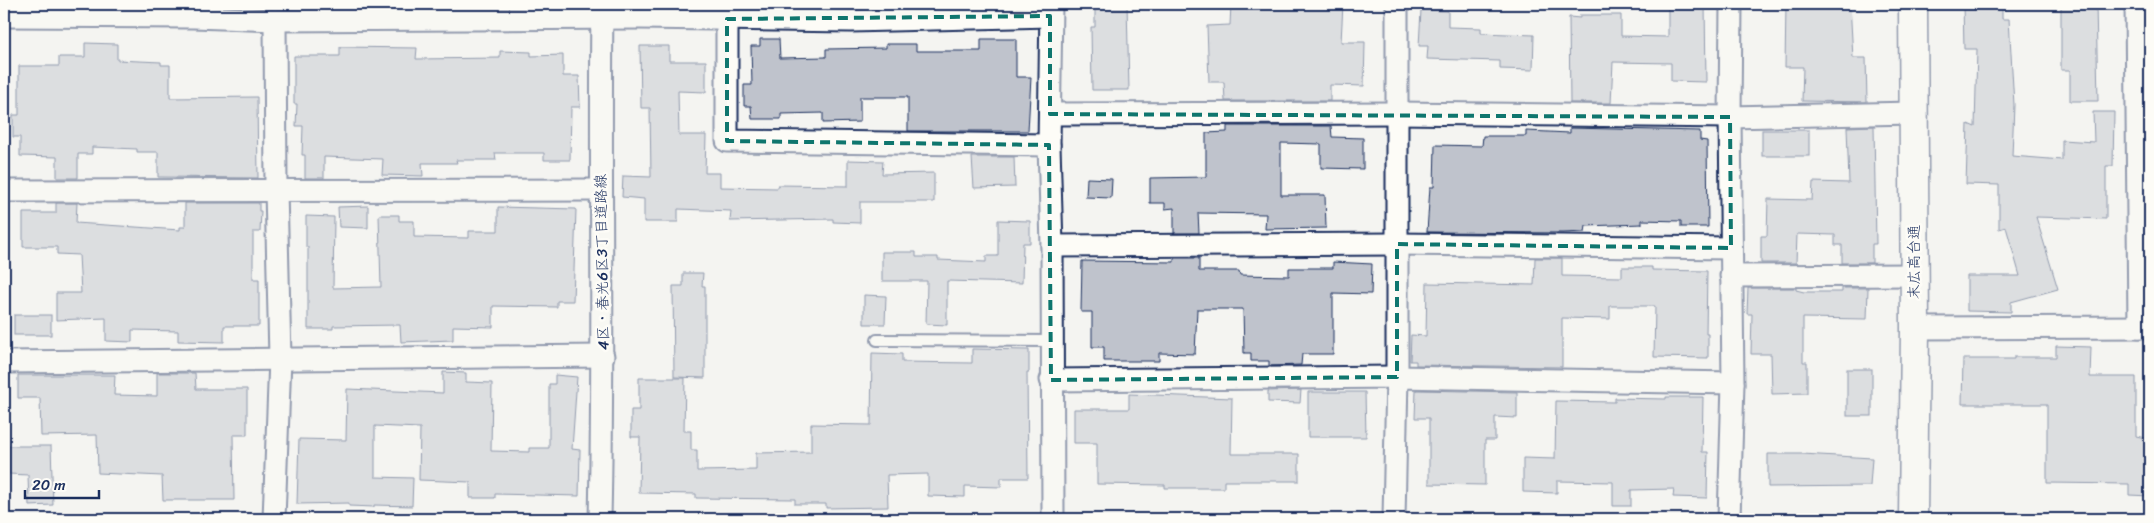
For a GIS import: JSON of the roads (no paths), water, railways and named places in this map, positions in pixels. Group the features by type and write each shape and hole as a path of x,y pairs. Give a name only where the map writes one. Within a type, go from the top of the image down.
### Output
{"street":[{"path":"1394,519 1397,378 1397,4"},
{"path":"1729,519 1733,383 1730,248 1731,4"},
{"name":"末広高台通","path":"1913,4 1915,276 1913,519"},
{"path":"1915,328 2144,327 2144,139 2136,4"},
{"path":"4,16 194,10 276,20 365,12 602,11 727,19 852,12 1051,10 1050,145 1053,519"},
{"name":"4区・春光6区3丁目道路線","path":"600,519 603,356 600,190 602,11"},
{"path":"727,19 727,141 1050,145"},
{"path":"274,519 280,358 276,190 276,20"},
{"path":"1050,114 1397,113 1730,117 1913,113"},
{"path":"4,191 600,190"},
{"path":"1052,246 1397,244 1730,248"},
{"path":"1731,276 1915,276"},
{"path":"4,362 603,356"},
{"path":"1051,380 1397,378 1733,383"}],"lane":[{"path":"877,340 1052,341"}]}
